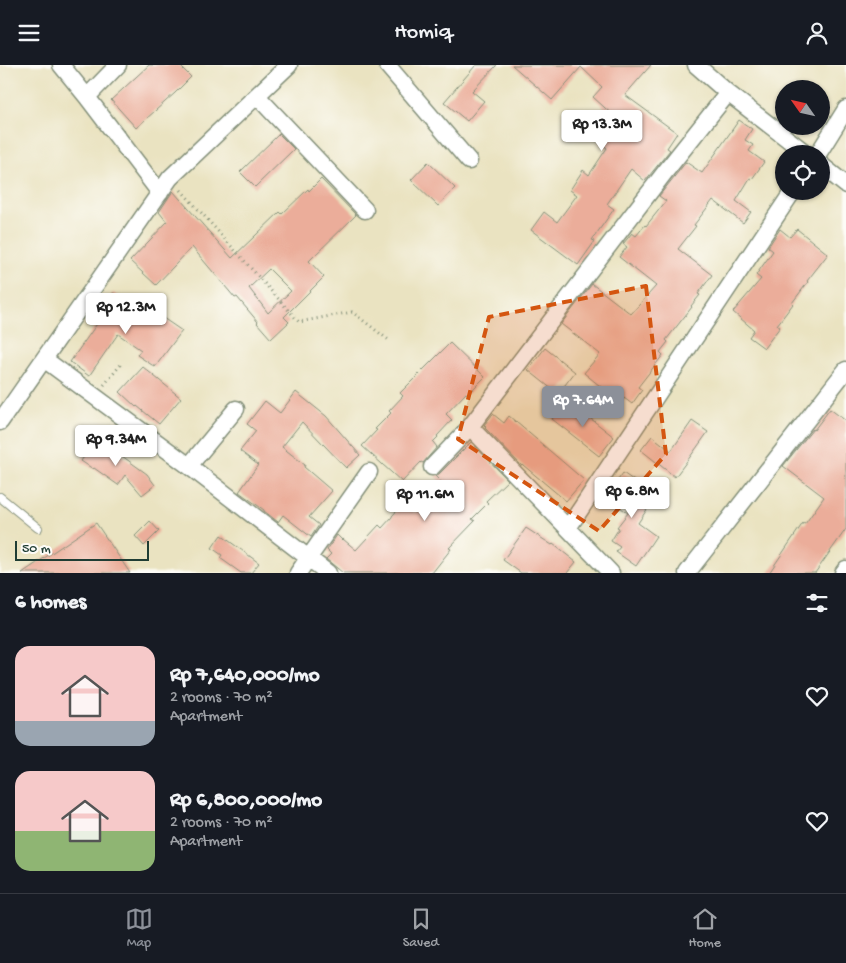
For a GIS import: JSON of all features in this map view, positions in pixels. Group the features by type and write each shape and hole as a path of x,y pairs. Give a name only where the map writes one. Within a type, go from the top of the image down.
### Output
{"street":[{"path":"61,65 160,193"},
{"path":"87,97 118,65"},
{"path":"0,422 170,178 289,65"},
{"path":"387,65 469,161"},
{"path":"696,65 728,93 795,145"},
{"path":"432,467 470,427 665,172 728,93"},
{"path":"257,96 365,210"},
{"path":"824,145 846,109"},
{"path":"830,172 846,185"},
{"path":"568,528 787,200"},
{"path":"44,359 189,466 328,573"},
{"path":"687,573 846,369"},
{"path":"189,466 236,409"},
{"path":"470,427 611,573"},
{"path":"298,573 370,472"},
{"path":"843,573 846,569"}],"lane":[{"path":"0,497 38,528"}],"path":[{"path":"170,178 299,322 352,312 390,341"},
{"path":"95,397 123,362"}],"highlighted area":[{"path":"646,286 666,454 599,531 458,439 489,317"}],"building":[{"path":"149,65 179,65 191,77 136,128 111,100"},
{"path":"476,65 497,65 472,91 484,101 467,121 444,102"},
{"path":"512,65 651,65 625,95 677,133 667,148 670,150 645,181 631,169 607,204 614,209 592,240 595,241 578,265 531,230 544,212 557,222 577,195 570,190 583,170 589,175 607,148 599,142 616,118 593,97 602,87 581,67 552,100"},
{"path":"739,120 752,129 745,140 753,145 749,151 764,162 752,179 750,178 736,201 751,212 743,223 713,200 694,225 696,226 678,249 712,275 698,294 700,295 692,307 666,340 668,342 660,352 663,355 638,387 642,390 632,404 624,398 621,403 584,373 600,354 561,324 592,284 631,314 656,286 619,257 627,247 623,244 632,233 636,236 646,226 666,201 659,196 686,162 702,173"},
{"path":"279,134 294,149 255,187 240,172"},
{"path":"428,162 455,188 438,206 411,180"},
{"path":"321,179 356,215 309,261 324,277 284,317 289,322 271,339 237,297 235,298 192,247 156,285 130,261 167,222 159,212 173,191 232,258 280,212 282,214 308,189 309,191","holes":["269,269 291,291 268,313 249,288"]},
{"path":"780,229 790,237 797,229 828,254 777,325 780,327 764,348 749,337 754,330 733,312 761,279 756,275 773,251 768,247"},
{"path":"113,293 158,324 163,318 182,331 155,367 137,355 141,350 118,334 89,376 70,362 99,321 107,307 105,305"},
{"path":"450,343 485,377 446,414 452,420 433,442 437,447 402,482 362,446 391,413 389,411 403,396 400,393"},
{"path":"545,348 575,372 558,394 528,370"},
{"path":"143,367 181,398 159,424 120,392"},
{"path":"296,392 326,416 360,455 346,468 302,422 282,447 305,465 304,467 332,491 309,517 319,525 311,537 283,515 278,522 239,492 258,465 240,451 256,431 247,424 265,401 280,413"},
{"path":"567,400 614,437 599,456 552,419"},
{"path":"830,409 846,421 846,529 815,573 769,573 803,523 805,524 824,497 783,466"},
{"path":"493,414 504,423 509,416 584,480 566,501 522,466 485,428 484,425"},
{"path":"692,421 708,432 675,477 641,450 652,436 671,451"},
{"path":"97,438 147,474 155,485 142,495 125,475 118,485 81,461"},
{"path":"471,442 508,480 486,501 488,503 472,519 475,521 449,548 451,549 432,573 343,573 326,559 331,554 327,550 337,535 356,550 379,525 382,528 405,502 415,513 443,484 435,476"},
{"path":"623,473 656,496 638,523 656,536 636,566 616,552 620,547 611,541 619,528 617,527 628,513 606,497"},
{"path":"150,521 159,531 144,546 135,536"},
{"path":"96,523 130,573 22,573"},
{"path":"526,528 553,544 576,562 567,573 521,573 503,560"},
{"path":"221,535 259,563 251,573 241,573 220,558 222,555 212,548"}]}
